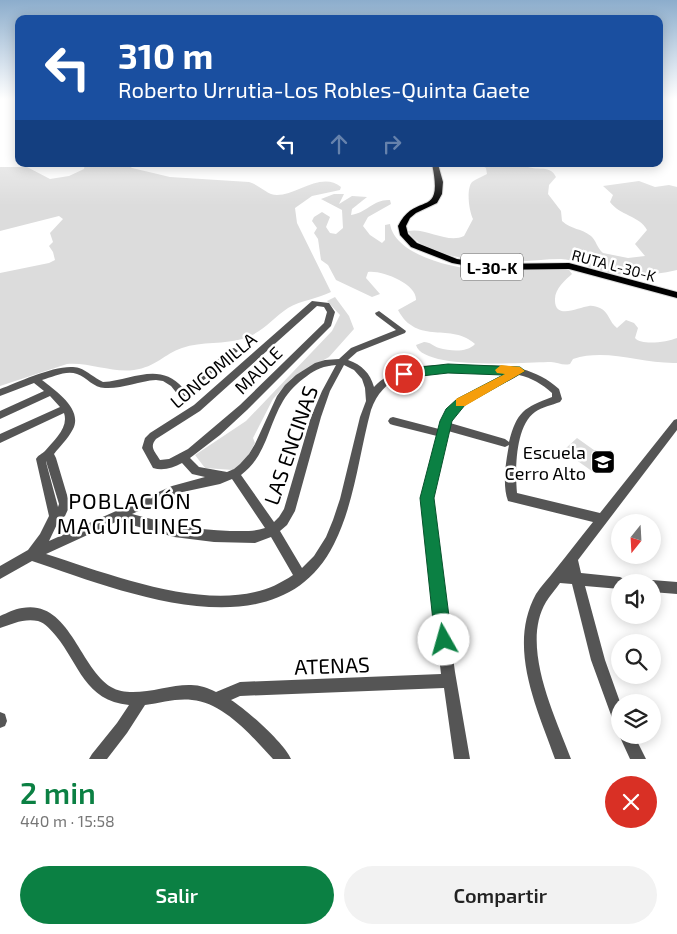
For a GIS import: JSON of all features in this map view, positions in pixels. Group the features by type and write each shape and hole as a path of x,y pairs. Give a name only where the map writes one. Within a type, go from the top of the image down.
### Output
{"main road":[{"name":"RUTA L-30-K","path":"436,167 441,188 440,196 432,204 408,216 402,226 406,238 418,247 455,261 480,266 569,266 677,295"}],"street":[{"name":"LONCOMILLA","path":"184,457 160,467 147,448 147,443 153,436 198,408 315,303"},
{"name":"MAULE","path":"184,457 223,428 328,324 331,312 326,306 315,303"},
{"path":"342,361 354,350 402,331 379,313"},
{"path":"0,394 35,379 73,370 103,385 160,376 170,380 182,394 234,351"},
{"path":"0,573 31,555 191,483 207,483 230,475 249,461 261,439 274,406 287,387 320,364 342,361 354,367 365,377 370,390 369,399 345,501 334,536 321,558 301,577 274,593 253,599 193,600 151,592 31,555"},
{"name":"LAS ENCINAS","path":"118,516 155,527 214,536 255,537 273,530 289,511 316,417 326,391 342,361"},
{"path":"369,399 385,381 404,374 448,368 520,371 537,376 554,389 558,395 556,399 532,408 518,425 514,439 512,497 602,519"},
{"path":"462,759 449,682 427,503 428,490 444,430 451,412 461,402 520,371"},
{"path":"31,555 44,538 55,516 41,461 47,456 71,423 71,416 66,408 35,379"},
{"path":"0,415 50,392"},
{"path":"0,439 66,408"},
{"path":"393,421 506,443"},
{"path":"562,759 535,675 530,645 531,624 537,606 677,423"},
{"path":"184,457 196,471 230,475 273,530 301,577"},
{"path":"191,483 196,471"},
{"path":"572,561 575,579 611,698"},
{"path":"559,577 611,582"},
{"path":"661,587 677,588"},
{"path":"0,622 27,614 44,617 58,627 98,685 113,694 141,699 199,692 218,698 231,707 283,759"},
{"name":"ATENAS","path":"218,698 240,689 449,682"},
{"path":"97,759 122,728 141,699"},
{"path":"630,744 638,759"}],"shaded area":[{"path":"0,167 27,167 50,179 69,176 84,169 84,167 131,167 170,177 249,182 273,195 285,194 318,182 334,183 341,187 340,190 312,196 295,208 297,223 331,292 288,308 263,329 245,338 229,342 197,344 182,348 142,368 126,371 67,364 0,386 0,273 49,263 55,260 49,246 53,242 50,233 63,219 59,216 0,231"},
{"path":"484,167 527,167 550,170 556,177 549,185 548,194 561,211 562,221 591,236 603,253 628,258 645,256 635,244 647,230 644,225 619,210 610,202 613,195 603,186 639,181 655,187 669,185 677,187 677,270 657,274 628,275 608,273 561,259 489,262 441,253 416,240 408,231 422,231 451,238 464,236 473,219 469,200 470,185 487,174"},
{"path":"334,194 344,194 339,204 352,196 367,197 352,209 351,215 384,200 390,200 391,204 368,217 363,226 370,235 382,243 385,240 385,225 390,224 394,235 402,244 413,252 441,263 468,269 491,271 569,270 572,274 561,285 555,295 558,310 568,311 594,306 605,312 617,328 626,320 634,323 638,328 635,338 643,342 661,342 677,338 677,363 599,355 573,359 570,364 551,362 478,363 437,359 423,353 416,345 424,342 439,348 453,350 468,349 475,344 456,334 425,331 406,321 398,310 416,300 415,294 398,279 382,273 368,272 366,278 380,294 372,297 336,280 328,265 321,260 318,239 314,233 317,228 312,221 314,217 322,212 330,217 326,227 330,233 336,234 343,228 342,210 321,199"},
{"path":"335,297 349,316 354,329 329,357 292,378 273,399 253,438 255,443 245,461 233,470 205,468 195,455 246,421 332,331 340,315 327,301"},
{"path":"577,438 608,460 596,474 565,452 565,449"}],"slow traffic":[{"path":"460,403 520,371 501,370"}],"place":[{"name":"Escuela Cerro Alto","path":"603,462"}],"district":[{"name":"POBLACIÓN MAGUILLINES","path":"130,512"}],"route":[{"path":"404,374 448,368 520,371 508,379 461,402 454,408 446,421 427,498 432,554 444,640"}]}
